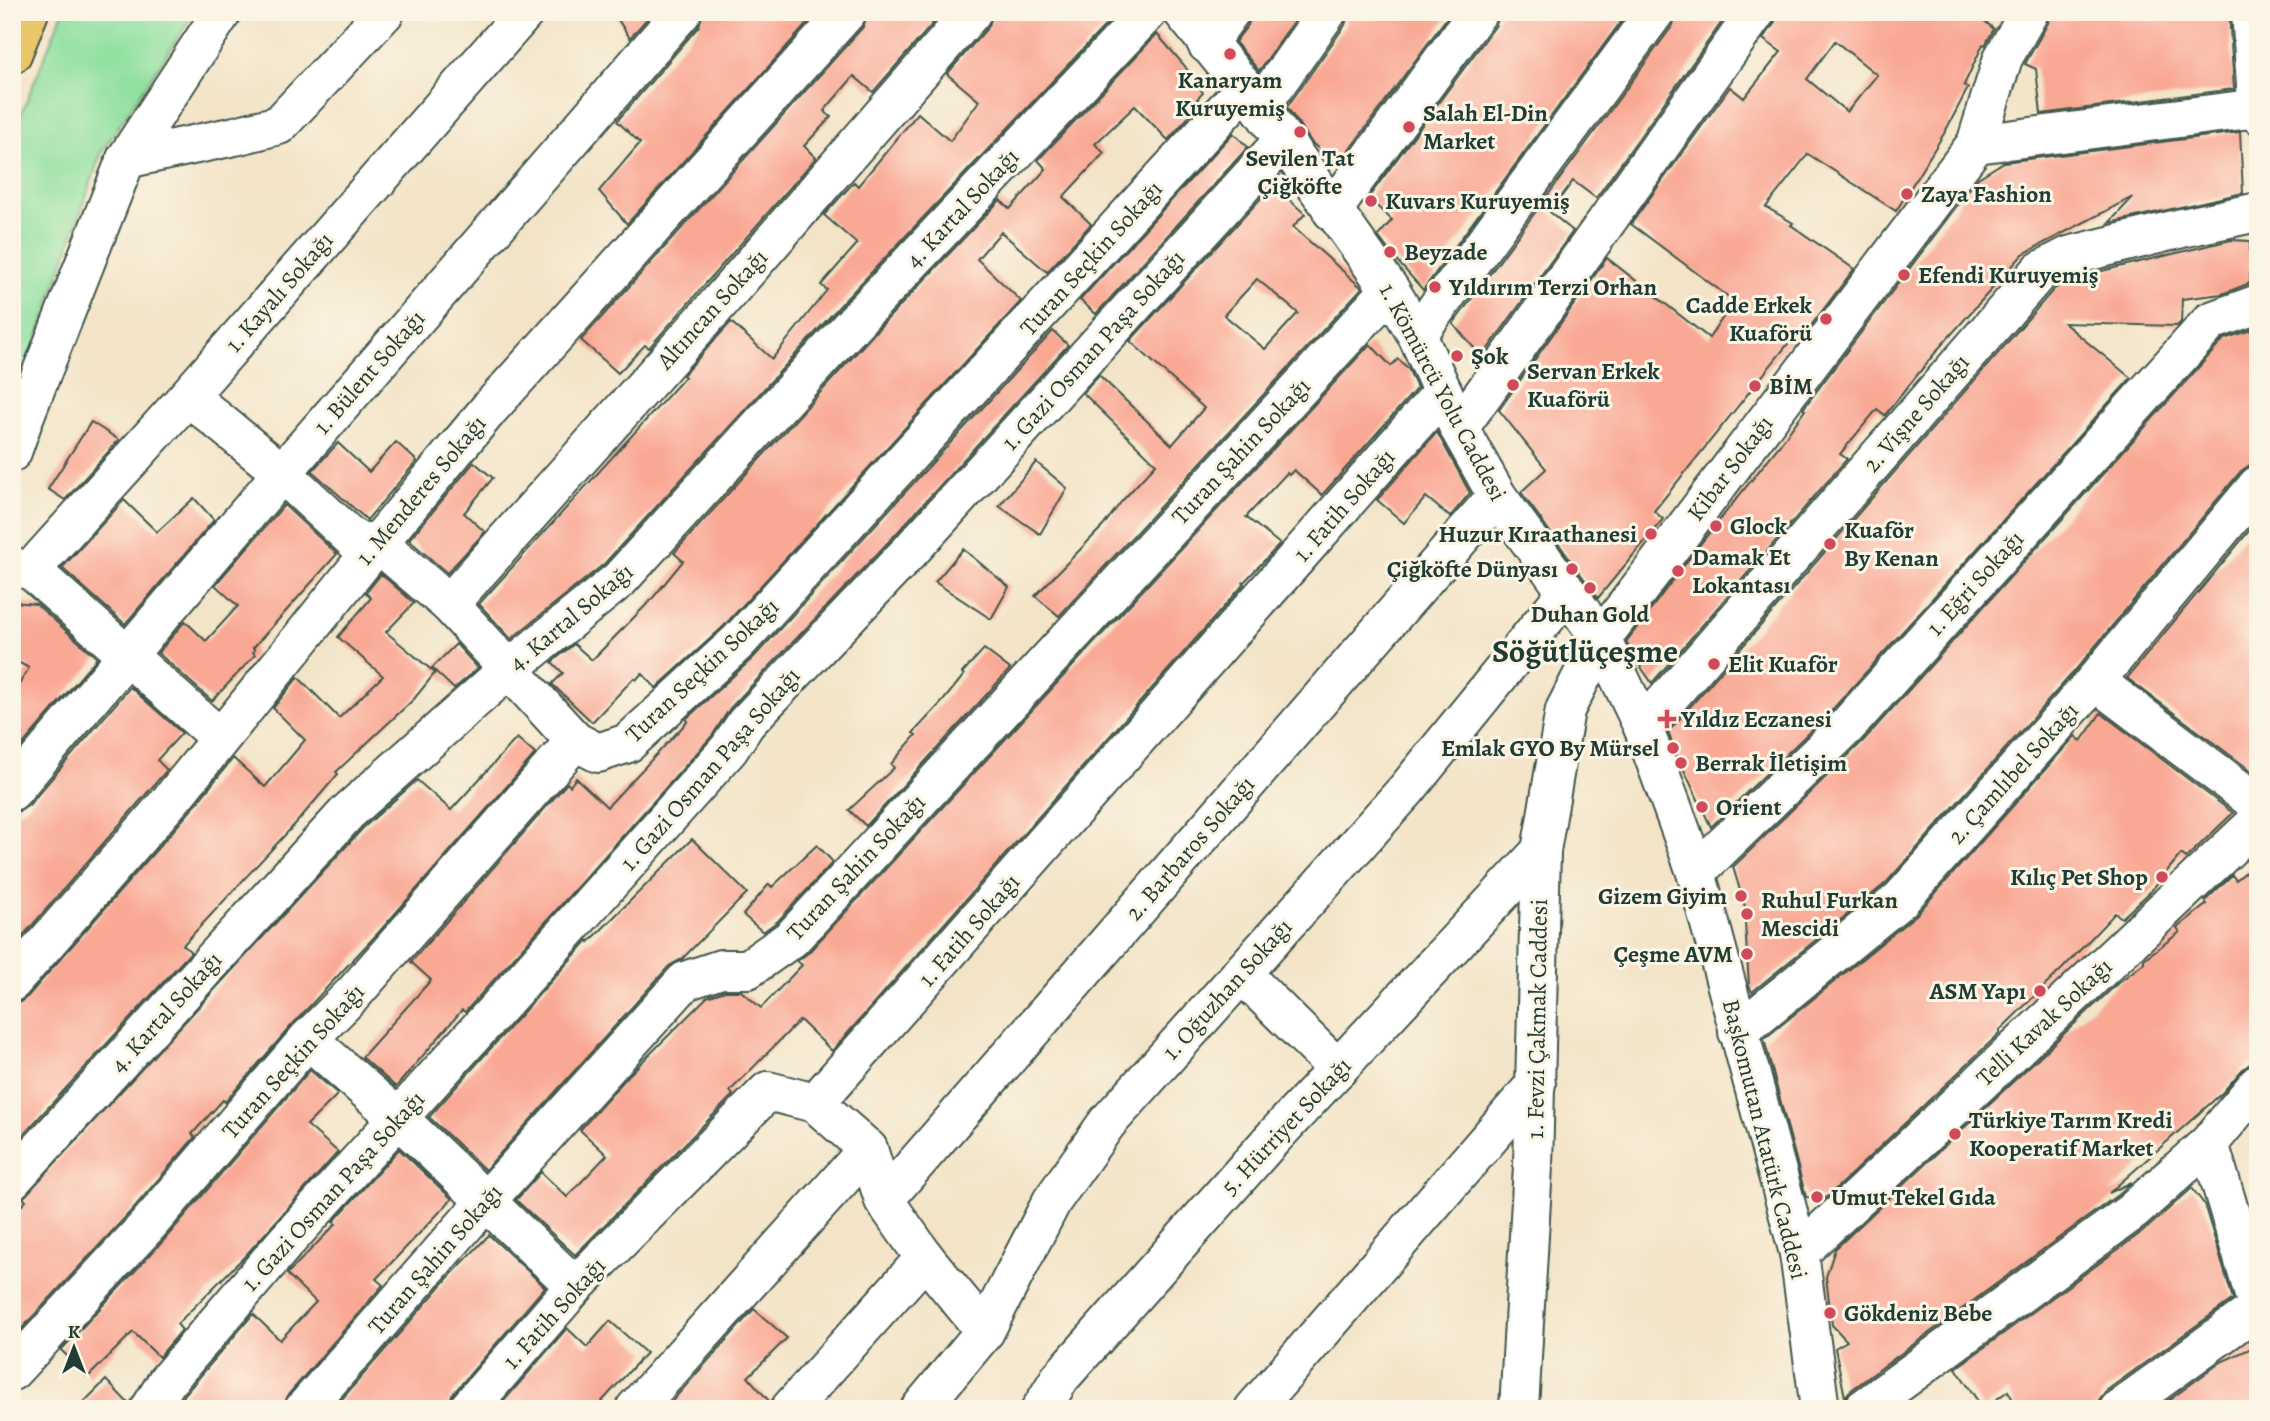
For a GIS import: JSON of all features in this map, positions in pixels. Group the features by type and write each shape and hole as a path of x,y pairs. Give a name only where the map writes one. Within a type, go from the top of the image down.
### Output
{"main road":[{"path":"12,54 29,12"}],"street":[{"path":"12,452 126,159 222,12"},
{"path":"126,159 279,125 385,12"},
{"name":"1. Kayalı Sokağı","path":"22,568 188,396 525,12"},
{"name":"1. Bülent Sokağı","path":"12,791 282,473 682,12"},
{"name":"1. Menderes Sokağı","path":"18,962 166,806 377,543 489,409 846,12"},
{"name":"Altıncan Sokağı","path":"449,604 717,305 972,12"},
{"name":"4. Kartal Sokağı","path":"12,1180 348,812 509,669 619,580 852,324 1148,12"},
{"name":"1. Kömürcü Yolu Caddesi","path":"1183,12 1253,97 1390,290 1417,335 1459,428 1497,496 1601,639"},
{"path":"1208,44 1230,12"},
{"name":"Turan Seçkin Sokağı","path":"12,1371 148,1225 308,1039 354,993 575,741 598,753 628,743 738,642 1253,97 1327,12"},
{"path":"1332,211 1478,12"},
{"path":"1417,335 1655,12"},
{"path":"1459,428 1756,12"},
{"name":"Kibar Sokağı","path":"1601,639 1976,144 2003,58 2029,12"},
{"path":"2251,12 2258,114"},
{"path":"1976,144 2257,108"},
{"name":"1. Gazi Osman Paşa Sokağı","path":"150,1409 167,1381 284,1244 729,750 746,723 910,551 1284,140"},
{"name":"2. Vişne Sokağı","path":"1643,727 2040,271 2069,256 2258,212"},
{"name":"Turan Şahin Sokağı","path":"304,1409 485,1202 685,981 721,969 748,969 792,938 1390,290"},
{"name":"1. Eğri Sokağı","path":"1696,872 1847,726 2211,321 2258,304"},
{"name":"1. Fatih Sokağı","path":"468,1409 575,1286 768,1091 816,1103 1443,392"},
{"path":"188,396 282,473 355,541 377,543 449,604 575,741"},
{"name":"2. Çamlıbel Sokağı","path":"1738,1032 1901,899 2095,681 2258,485"},
{"name":"2. Barbaros Sokağı","path":"884,1200 1497,496"},
{"path":"22,568 128,655 220,738"},
{"name":"1. Oğuzhan Sokağı","path":"920,1409 985,1331 1052,1202 1107,1123 1407,789 1566,593"},
{"name":"Başkomutan Atatürk Caddesi","path":"1601,639 1643,727 1696,872 1799,1253 1820,1409"},
{"name":"1. Fevzi Çakmak Caddesi","path":"1518,1409 1533,1166 1541,851 1565,710 1601,639"},
{"path":"2095,681 2258,804"},
{"name":"Telli Kavak Sokağı","path":"1799,1253 2258,821"},
{"name":"5. Hürriyet Sokağı","path":"1041,1409 1060,1378 1273,1138 1541,851"},
{"path":"1241,973 1338,1069"},
{"path":"308,1039 398,1118 575,1286"},
{"path":"1254,1409 1535,1084"},
{"path":"1863,1409 2133,1211 2209,1143 2258,1084"},
{"path":"816,1103 868,1149 884,1200 925,1258 985,1331"},
{"path":"2119,1409 2258,1308 2209,1143"},
{"path":"635,1409 868,1149"},
{"path":"790,1409 925,1258"}],"green space":[{"path":"63,12 195,12 101,153 12,412 12,136"}],"building":[{"path":"613,12 653,12 630,38"},
{"path":"703,12 810,12 814,16 627,224 599,191 640,143 617,121 699,26"},
{"path":"868,12 943,12 873,92 854,76 824,111 831,117 804,146 816,158 649,348 645,345 618,373 581,340 863,27"},
{"path":"993,12 1118,12 846,299 604,564 511,639 479,604 685,377 683,375 731,322 772,359 827,290 821,285 857,244 824,215 854,182 858,186 918,113 950,141 979,101 947,74 989,26"},
{"path":"1252,12 1300,12 1259,71 1235,42 1248,25"},
{"path":"1349,12 1451,12 1338,165 1312,143 1287,107 1345,25"},
{"path":"1500,12 1628,12 1423,290 1378,236 1392,220 1368,198 1496,25"},
{"path":"1676,12 1729,12 1596,198 1573,181 1550,212 1573,231 1482,357 1453,324 1673,25"},
{"path":"1778,12 1974,12 1994,29 1985,45 1983,44 1964,85 1968,88 1945,132 1896,211 1808,154 1766,207 1793,223 1791,225 1854,269 1800,340 1795,335 1654,511 1663,519 1598,598 1521,492 1546,469 1499,410 1607,258 1709,338 1734,301 1631,224 1730,87 1744,98 1781,52 1763,39 1774,24","holes":["1835,41 1877,75 1847,112 1807,79"]},
{"path":"2051,12 2229,12 2234,89 2041,114 2036,69 2025,64 2048,23"},
{"path":"1157,34 1184,65 1203,93 1197,99 1201,103 1168,140 1135,106 1095,144 1104,153 1063,197 1091,224 1047,272 1001,232 977,259 1021,301 723,627 656,688 642,673 636,680 634,678 592,722 552,684 563,673 552,662 574,644 592,660 652,599 683,561 674,553 878,329 1000,200 1010,209 1046,169 1038,160"},
{"path":"2240,132 2243,193 2109,223 2133,197 2023,254 1939,348 1885,415 1877,409 1840,454 1847,459 1652,683 1626,642 1779,446 1805,410 1803,409 1978,178 2004,162"},
{"path":"1233,133 1248,147 1096,314 1080,300"},
{"path":"1273,185 1305,214 1293,227 1362,288 1059,616 1035,596 1103,526 1156,464 1083,393 1099,375 1172,445 1204,408 1130,341","holes":["1257,279 1298,313 1265,349 1224,315"]},
{"path":"2231,240 2250,241 2250,283 2222,294 2182,299 2181,322 2177,326 2064,323 2131,378 1831,711 1711,827 1668,732 2054,289 2077,277"},
{"path":"2254,329 2258,346 2258,464 2250,465 2241,471 2078,667 1886,883 1752,992 1749,986 1745,922 1749,920 1733,867 1863,741 2224,339"},
{"path":"1053,331 1068,345 894,536 730,708 712,736 465,1012 462,1010 396,1087 362,1057 431,980 411,962 567,783 570,786 576,778 607,807 688,721 686,719 754,657"},
{"path":"1370,344 1391,366 1398,359 1408,368 1417,388 1322,495 1294,470 1289,475 1287,473 1246,517 1280,544 832,1051 800,1020 730,1091 733,1095 575,1255 516,1200 541,1172 567,1197 607,1155 580,1130 628,1076 707,997 725,991 741,991 761,1008 802,965 797,961 808,953"},
{"path":"91,422 119,440 65,500 48,489"},
{"path":"1437,432 1470,493 1450,517 1426,497 1404,523 1377,500"},
{"path":"396,442 417,461 367,520 312,471 338,443 369,472"},
{"path":"474,462 493,478 464,513 485,532 447,573 409,540"},
{"path":"1036,462 1067,488 1040,534 999,506"},
{"path":"194,498 214,520 125,624 62,568 124,500 157,532"},
{"path":"284,505 337,554 253,648 255,655 212,701 158,653 185,621 206,641 238,606 215,585"},
{"path":"2258,520 2258,776 2127,678"},
{"path":"963,549 1009,587 991,619 935,582"},
{"path":"381,574 414,603 386,632 435,673 414,699 336,772 338,774 297,822 183,945 191,952 12,1147 12,1004 28,996 192,809 233,758 265,787 305,740 273,708 298,677 339,718 383,676 338,637 371,598 366,593"},
{"path":"12,602 36,604 97,658 12,757 12,696 29,668 12,659"},
{"path":"456,644 478,668 454,689 432,668"},
{"path":"984,649 1010,669 866,826 849,810 894,768 891,764 916,735 913,733 943,701 964,675 962,673"},
{"path":"130,687 182,733 157,760 167,770 22,937 12,929 12,812 20,811 29,805"},
{"path":"2101,713 2233,813 2186,858 2181,854 2150,892 2122,918 2115,913 2000,1033 1826,1198 1806,1197 1764,1039 1917,914 2075,736 2081,741"},
{"path":"517,738 535,754 379,932 225,1102 223,1100 192,1134 195,1137 132,1210 12,1339 12,1215 26,1201 23,1198 363,828 417,780 451,810"},
{"path":"692,839 747,893 682,959 669,966 485,1170 429,1117 588,940 589,942"},
{"path":"817,845 833,862 778,921 763,932 743,915 769,884 772,887"},
{"path":"2258,862 2258,1063 2250,1064 2242,1070 2222,1093 2109,1193 2132,1182 2119,1194 1845,1397 1835,1348 1847,1341 1832,1325 1826,1277 1835,1249 2119,982 2144,963 2144,959 2180,932 2177,928 2207,904 2205,901 2232,875 2236,880"},
{"path":"310,1070 338,1094 307,1125 338,1152 245,1256 177,1324 182,1330 159,1357 133,1332 88,1377 61,1350 164,1240"},
{"path":"399,1149 452,1199 376,1279 383,1285 288,1395 283,1409 176,1409 185,1394 253,1314 280,1340 316,1302 287,1274 336,1224 333,1222"},
{"path":"2192,1188 2204,1204 2233,1299 2106,1391 2098,1405 2092,1409 2018,1409 2008,1391 1983,1409 1956,1368 2146,1229"},
{"path":"489,1235 545,1287 452,1395 447,1409 333,1409 447,1279"},
{"path":"754,1309 787,1338 748,1377 770,1402 769,1409 665,1409"},
{"path":"610,1321 646,1353 595,1409 497,1409 567,1328 587,1347"},
{"path":"2258,1345 2258,1409 2157,1409 2221,1362"},
{"path":"106,1380 129,1404 128,1409 77,1409"}],"place":[{"name":"Kanaryam Kuruyemiş","path":"1230,54"},
{"name":"Salah El-Din Market","path":"1409,127"},
{"name":"Sevilen Tat Çiğköfte","path":"1300,132"},
{"name":"Zaya Fashion","path":"1907,194"},
{"name":"Kuvars Kuruyemiş","path":"1371,201"},
{"name":"Beyzade","path":"1390,252"},
{"name":"Efendi Kuruyemiş","path":"1904,275"},
{"name":"Yıldırım Terzi Orhan","path":"1435,287"},
{"name":"Cadde Erkek Kuaförü","path":"1826,319"},
{"name":"Şok","path":"1457,356"},
{"name":"Servan Erkek Kuaförü","path":"1513,385"},
{"name":"BİM","path":"1755,386"},
{"name":"Glock","path":"1716,526"},
{"name":"Huzur Kıraathanesi","path":"1651,534"},
{"name":"Kuaför By Kenan","path":"1830,544"},
{"name":"Çiğköfte Dünyası","path":"1572,569"},
{"name":"Damak Et Lokantası","path":"1678,571"},
{"name":"Duhan Gold","path":"1590,588"},
{"name":"Elit Kuaför","path":"1714,664"},
{"name":"Yıldız Eczanesi","path":"1667,719"},
{"name":"Emlak GYO By Mürsel","path":"1673,748"},
{"name":"Berrak İletişim","path":"1681,763"},
{"name":"Orient","path":"1702,807"},
{"name":"Kılıç Pet Shop","path":"2162,877"},
{"name":"Gizem Giyim","path":"1741,896"},
{"name":"Ruhul Furkan Mescidi","path":"1747,914"},
{"name":"Çeşme AVM","path":"1747,954"},
{"name":"ASM Yapı","path":"2040,991"},
{"name":"Türkiye Tarım Kredi Kooperatif Market","path":"1955,1134"},
{"name":"Umut Tekel Gıda","path":"1817,1197"},
{"name":"Gökdeniz Bebe","path":"1830,1313"}],"district":[{"name":"Söğütlüçeşme","path":"1585,651"}]}
